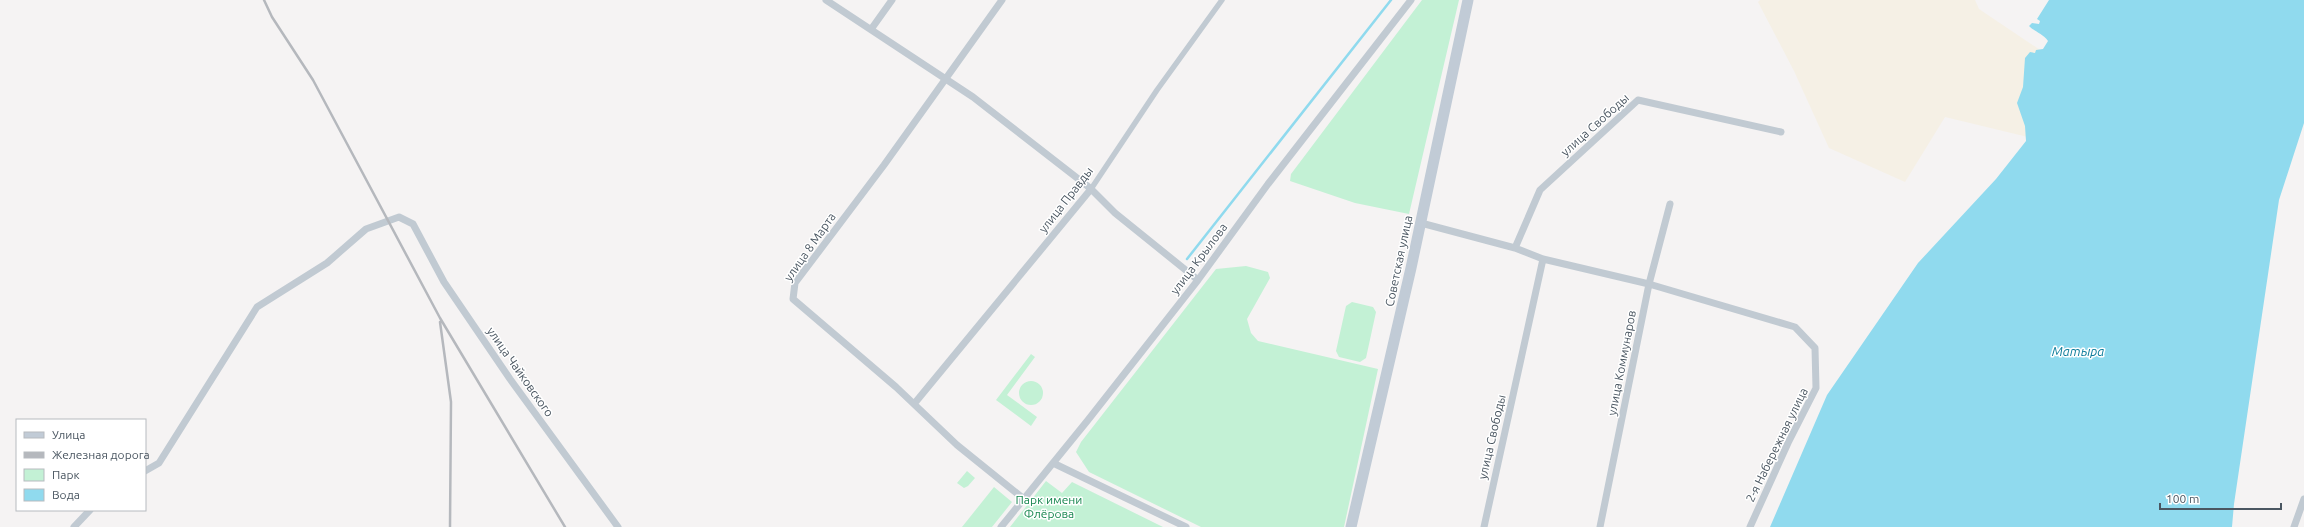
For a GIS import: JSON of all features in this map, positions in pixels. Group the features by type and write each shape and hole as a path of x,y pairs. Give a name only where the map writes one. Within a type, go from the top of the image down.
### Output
{"main road":[{"name":"Советская улица","path":"1351,527 1421,223 1468,0"}],"street":[{"path":"826,0 872,28 947,79 1091,189 1115,213 1198,280"},
{"path":"872,28 892,0"},
{"name":"улица 8 Марта","path":"1002,0 947,79 795,283 793,300 914,404 957,445 1024,499"},
{"name":"улица Правды","path":"914,404 1091,189 1157,90 1222,0"},
{"name":"улица Крылова","path":"1001,527 1198,280 1268,184 1411,0"},
{"name":"улица Свободы","path":"1516,248 1540,190 1638,100 1781,132"},
{"name":"улица Коммунаров","path":"1600,527 1649,284 1670,204"},
{"name":"улица Чайковского","path":"146,470 158,463 257,307 327,263 366,229 398,217 413,224 444,282 510,378 618,527"},
{"path":"1421,223 1516,248 1543,259 1649,284"},
{"name":"улица Свободы","path":"1484,527 1543,259"},
{"name":"2-я Набережная улица","path":"1649,284 1795,327 1815,348 1816,388 1788,443 1750,527"},
{"path":"1053,463 1186,527"},
{"path":"2294,527 2304,499"},
{"path":"74,527 89,511"}],"green space":[{"path":"1422,0 1459,0 1409,214 1355,203 1290,181 1291,174"},
{"path":"1246,266 1268,272 1270,278 1247,319 1251,333 1258,341 1378,369 1344,527 1201,527 1089,472 1076,452 1081,442 1216,269"},
{"path":"1352,302 1373,307 1376,312 1366,358 1360,362 1339,357 1336,351 1346,306"},
{"path":"1031,354 1035,357 1007,395 1037,417 1031,426 996,400"},
{"path":"1031,381 1036,382 1042,388 1042,398 1036,404 1031,405 1026,404 1020,398 1019,393 1020,388 1026,382"},
{"path":"967,471 975,478 968,486 964,488 957,483"},
{"name":"Парк имени Флёрова","path":"1046,481 1062,493 1072,482 1163,527 1010,527"},
{"path":"994,487 1012,502 992,527 962,527"}],"sand":[{"path":"1760,0 1975,0 1979,9 2061,64 2040,140 1945,117 1905,182 1829,148 1794,71 1758,2"}],"water":[{"name":"Матыра","path":"2049,0 2304,0 2304,123 2279,200 2234,504 2232,527 1770,527 1827,395 1918,263 1996,179 2026,141 2025,126 2017,103 2023,87 2025,58 2030,52 2035,53 2036,50 2043,49 2048,41 2029,26 2032,23 2039,24 2040,21 2037,19"}],"waterway":[{"path":"1187,259 1391,0"}],"railway":[{"path":"264,0 272,17 313,80 440,318 565,527"},
{"path":"440,322 451,402 450,527"}]}
